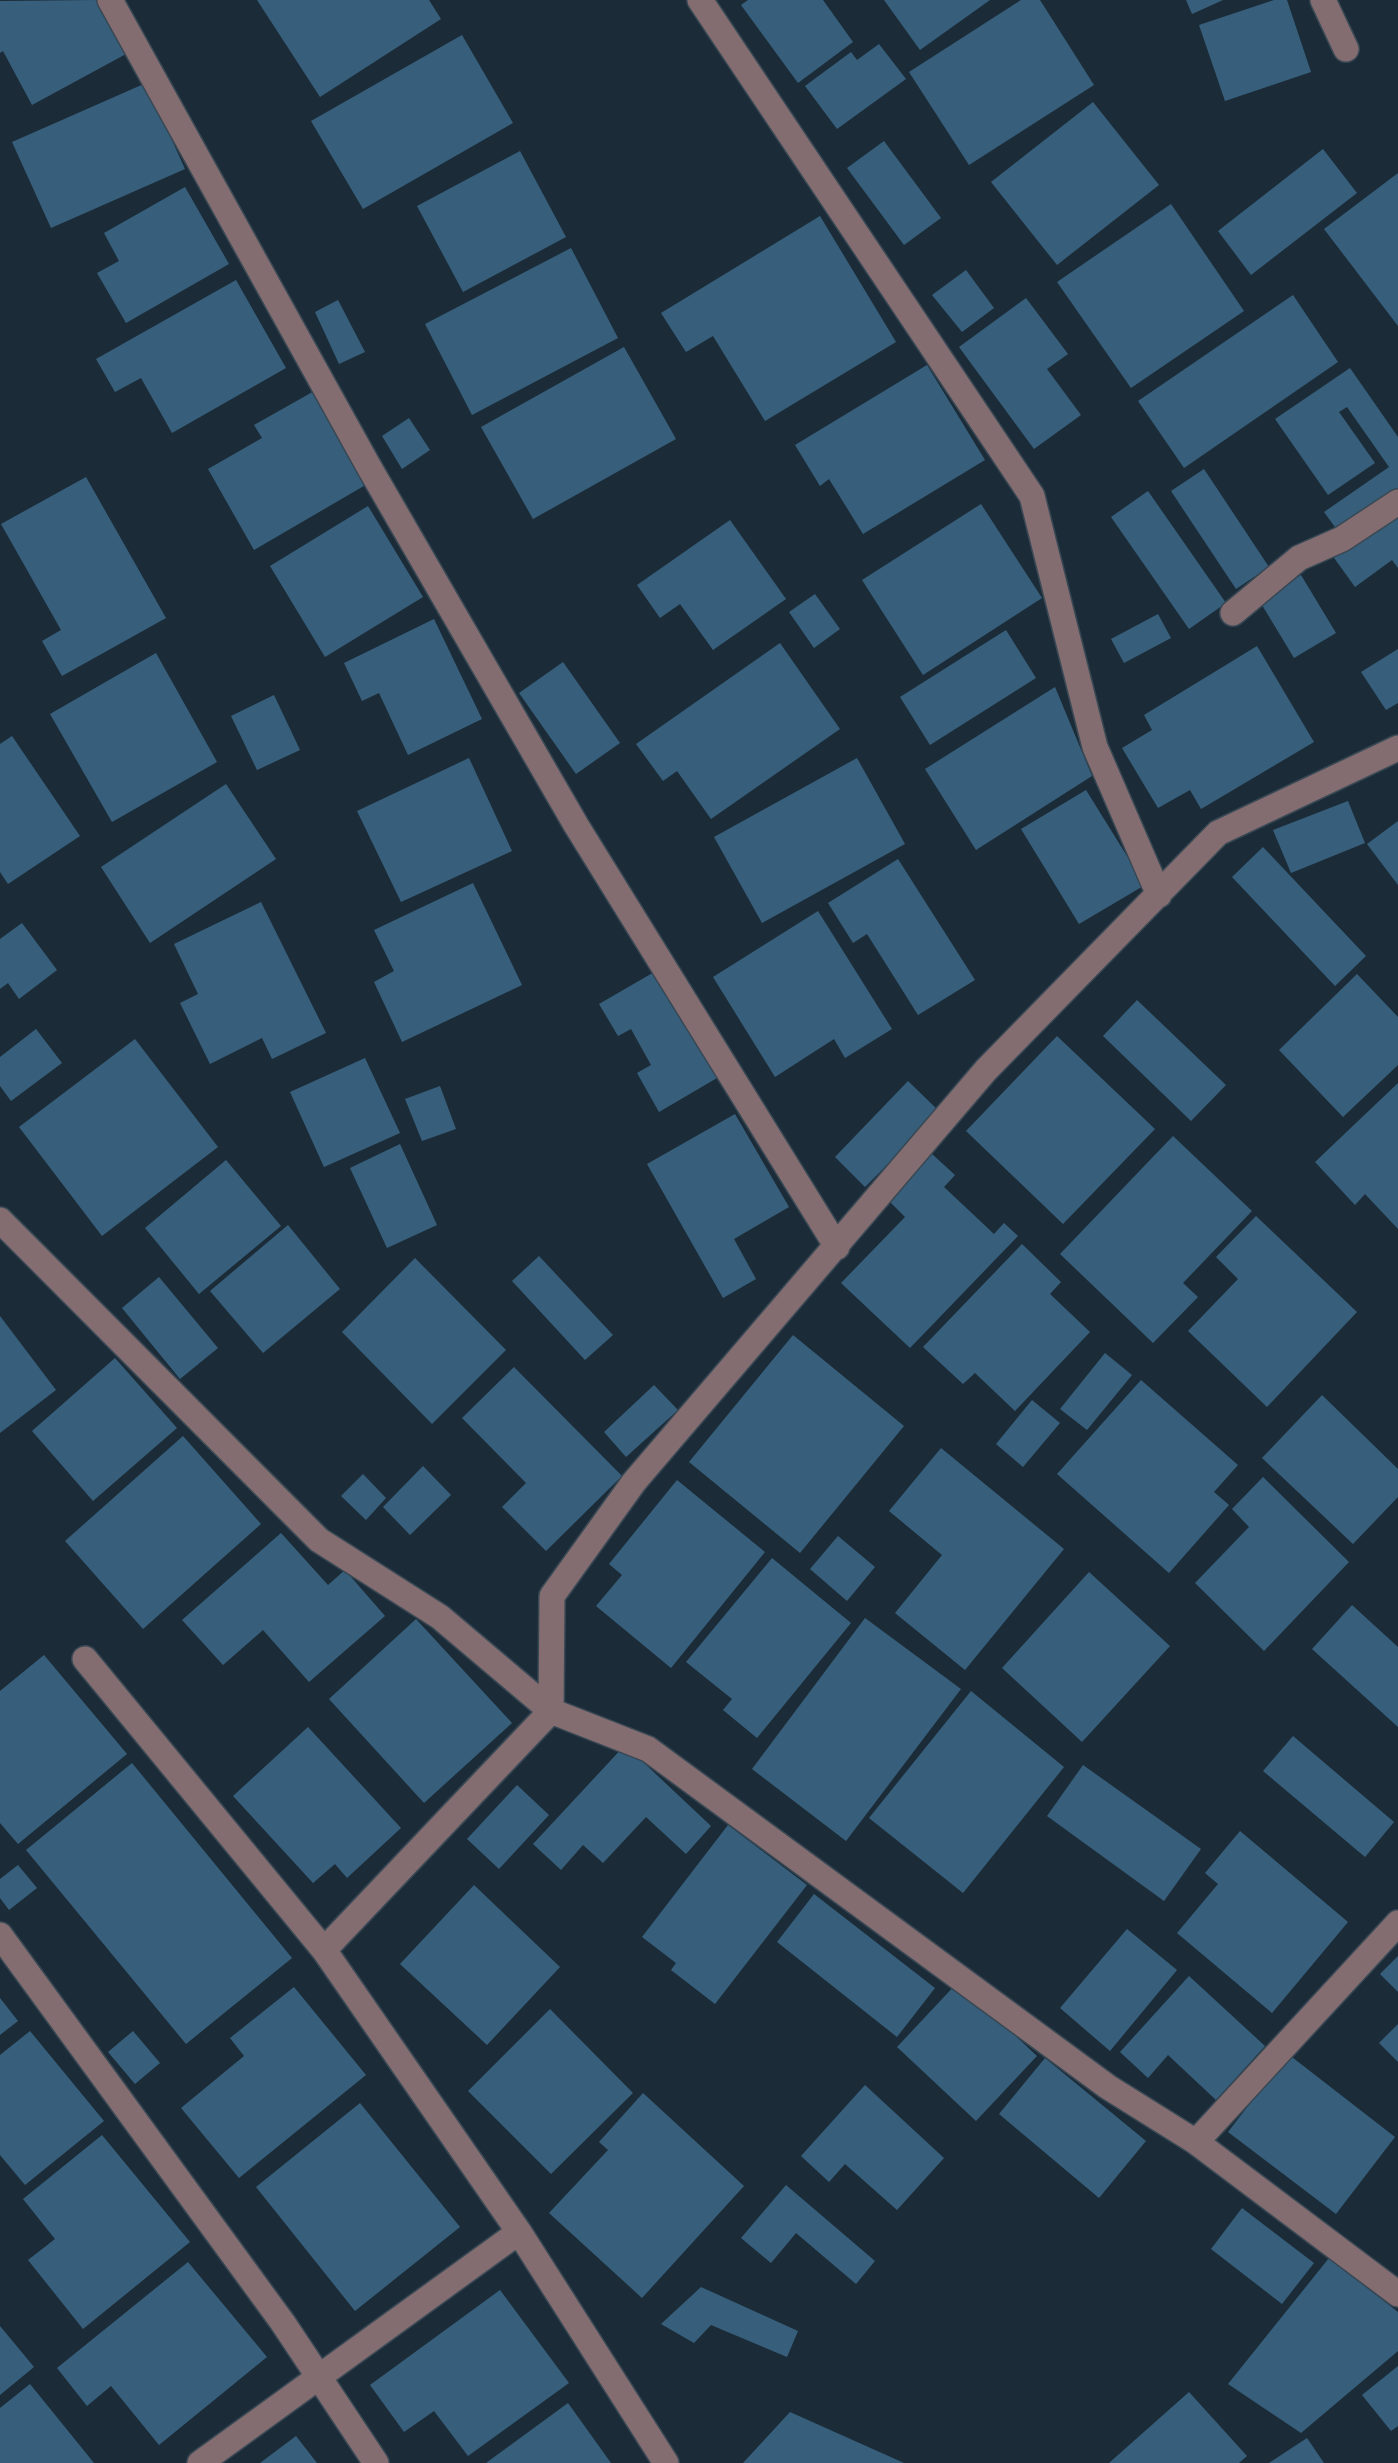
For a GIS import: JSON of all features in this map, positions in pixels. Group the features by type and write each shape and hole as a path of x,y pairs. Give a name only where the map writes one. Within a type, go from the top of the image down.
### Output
{"street":[{"path":"110,0 368,467 566,808 838,1247"},
{"path":"700,0 1032,496 1095,747 1159,895"},
{"path":"1323,0 1346,49"},
{"path":"1232,613 1298,558 1342,539 1398,502"},
{"path":"324,1950 551,1712 552,1596 634,1482 986,1070 1218,833 1398,748"},
{"path":"0,1220 319,1540 440,1617 551,1712 648,1750 1108,2087 1196,2142 1398,2294"},
{"path":"85,1659 324,1950 518,2232 666,2463"},
{"path":"1196,2142 1398,1923"},
{"path":"0,1935 320,2376 376,2463"},
{"path":"200,2463 518,2232"}],"building":[{"path":"97,0 126,54 32,105 3,51 0,53 0,1"},
{"path":"257,0 429,0 441,19 320,97"},
{"path":"748,0 823,0 853,42 798,83 741,5"},
{"path":"884,0 990,0 920,50"},
{"path":"1021,0 1040,0 1094,85 969,165 909,72"},
{"path":"1186,0 1223,0 1192,14"},
{"path":"1274,0 1287,0 1311,72 1225,101 1199,25"},
{"path":"462,35 513,123 363,209 311,121"},
{"path":"879,44 906,79 837,129 805,86 851,52 857,60"},
{"path":"146,83 185,169 51,228 12,142"},
{"path":"1093,102 1159,185 1057,265 991,182"},
{"path":"884,141 941,218 904,245 847,168"},
{"path":"1323,149 1357,193 1251,275 1218,231"},
{"path":"520,151 566,237 463,292 417,206"},
{"path":"1398,173 1398,326 1324,229"},
{"path":"185,187 229,264 126,323 97,273 119,261 104,233"},
{"path":"1171,204 1244,311 1131,388 1057,282"},
{"path":"820,216 896,342 765,421 713,336 686,352 661,313"},
{"path":"571,248 618,338 472,415 425,324"},
{"path":"966,270 994,308 962,332 932,295"},
{"path":"236,280 286,368 172,433 141,378 115,392 96,359"},
{"path":"1293,295 1338,362 1184,468 1138,401"},
{"path":"1026,298 1068,354 1047,369 1081,415 1034,449 959,347"},
{"path":"338,300 365,352 339,364 315,312"},
{"path":"624,347 676,439 533,519 481,427"},
{"path":"927,365 985,460 863,534 829,479 820,486 795,445"},
{"path":"1350,368 1398,437 1398,493 1340,534 1324,512 1389,467 1347,407 1339,412 1375,463 1328,495 1275,419"},
{"path":"316,390 369,483 254,550 208,469 262,438 254,425"},
{"path":"409,418 430,450 402,469 382,436"},
{"path":"1204,469 1269,567 1236,589 1171,491"},
{"path":"86,477 166,618 62,676 42,641 61,630 1,524"},
{"path":"1148,491 1226,603 1189,629 1111,517"},
{"path":"981,504 1042,598 923,675 862,580"},
{"path":"368,506 423,597 325,657 270,566"},
{"path":"1398,507 1398,568 1392,560 1355,587 1332,555"},
{"path":"730,520 786,599 713,650 680,604 660,618 637,585"},
{"path":"1301,575 1336,633 1294,658 1259,600"},
{"path":"815,594 840,629 814,648 789,612"},
{"path":"1158,614 1171,638 1124,663 1111,639"},
{"path":"434,619 482,719 408,755 379,693 362,701 344,663"},
{"path":"1006,630 1036,678 930,745 900,697"},
{"path":"780,643 840,729 711,819 677,771 663,781 636,744"},
{"path":"1257,646 1314,742 1201,809 1190,790 1158,808 1122,748 1152,730 1144,715"},
{"path":"1398,649 1398,703 1386,710 1361,672"},
{"path":"156,653 217,762 112,822 50,714"},
{"path":"563,662 620,743 576,774 519,693"},
{"path":"1055,687 1092,776 976,850 925,769"},
{"path":"274,695 300,750 257,770 231,716"},
{"path":"12,736 80,836 8,884 0,872 0,744"},
{"path":"469,758 512,851 401,902 357,811"},
{"path":"857,758 905,844 762,923 714,837"},
{"path":"226,784 276,859 150,943 101,867"},
{"path":"1086,790 1145,885 1079,924 1021,829"},
{"path":"1348,801 1365,843 1291,873 1273,830"},
{"path":"1398,821 1398,885 1367,844"},
{"path":"1263,847 1366,956 1335,986 1232,877"},
{"path":"898,859 975,980 918,1015 867,934 853,943 828,903"},
{"path":"473,883 522,985 402,1042 374,982 394,971 374,930"},
{"path":"261,902 326,1033 272,1059 262,1038 210,1064 180,1003 198,994 174,944"},
{"path":"818,911 892,1029 845,1058 834,1039 775,1077 713,977"},
{"path":"22,923 57,970 19,999 8,983 0,989 0,939"},
{"path":"656,971 717,1078 659,1112 637,1073 651,1065 631,1029 618,1036 599,1004"},
{"path":"1357,974 1398,1017 1398,1065 1343,1117 1279,1050"},
{"path":"1137,1000 1226,1085 1191,1121 1103,1036"},
{"path":"36,1029 62,1063 11,1101 0,1086 0,1057"},
{"path":"1057,1036 1155,1129 1063,1224 966,1131"},
{"path":"135,1039 218,1147 102,1236 19,1127"},
{"path":"365,1058 400,1133 324,1167 290,1092"},
{"path":"908,1081 940,1112 865,1187 835,1157"},
{"path":"1398,1083 1398,1229 1365,1194 1355,1205 1315,1162"},
{"path":"440,1086 456,1129 422,1141 405,1099"},
{"path":"735,1114 789,1207 734,1239 756,1279 723,1298 647,1164"},
{"path":"1173,1136 1252,1211 1183,1283 1198,1297 1153,1343 1060,1254"},
{"path":"400,1144 437,1225 387,1248 350,1168"},
{"path":"932,1154 955,1175 944,1187 994,1234 1004,1223 1018,1236 910,1348 841,1283 905,1217 888,1200"},
{"path":"226,1160 281,1226 199,1294 145,1228"},
{"path":"1256,1216 1357,1312 1267,1407 1188,1331 1238,1279 1216,1257"},
{"path":"288,1225 340,1289 263,1353 210,1291"},
{"path":"1022,1244 1061,1282 1050,1294 1090,1332 1015,1411 975,1373 963,1384 923,1347"},
{"path":"539,1256 613,1335 585,1360 512,1281"},
{"path":"415,1258 506,1350 432,1424 342,1332"},
{"path":"159,1277 218,1348 180,1379 122,1308"},
{"path":"0,1316 56,1390 0,1433"},
{"path":"793,1335 904,1426 800,1553 689,1462"},
{"path":"1105,1353 1132,1375 1087,1430 1060,1409"},
{"path":"115,1358 177,1428 93,1501 32,1431"},
{"path":"514,1367 622,1476 546,1551 502,1507 526,1483 462,1418"},
{"path":"1141,1380 1238,1465 1214,1492 1229,1505 1169,1573 1057,1474"},
{"path":"654,1385 678,1410 626,1457 604,1432"},
{"path":"1322,1395 1398,1469 1398,1497 1353,1544 1262,1458"},
{"path":"1032,1400 1060,1423 1023,1467 996,1444"},
{"path":"183,1436 261,1524 143,1629 65,1541"},
{"path":"941,1448 1064,1549 965,1670 895,1613 942,1555 889,1511"},
{"path":"423,1466 451,1495 410,1535 383,1507"},
{"path":"363,1474 386,1498 366,1520 341,1496"},
{"path":"1263,1477 1349,1562 1264,1651 1195,1583 1249,1527 1232,1509"},
{"path":"677,1480 765,1552 671,1668 596,1606 622,1575 609,1564"},
{"path":"281,1533 328,1585 345,1570 385,1616 309,1682 263,1630 223,1665 182,1620"},
{"path":"838,1536 875,1567 847,1601 810,1569"},
{"path":"772,1558 851,1623 757,1738 723,1710 732,1699 686,1662"},
{"path":"1089,1572 1170,1646 1082,1742 1002,1668"},
{"path":"1352,1605 1398,1647 1398,1727 1312,1649"},
{"path":"865,1618 961,1689 846,1841 752,1769"},
{"path":"416,1619 512,1723 424,1803 329,1699"},
{"path":"44,1655 127,1754 18,1844 0,1823 0,1691"},
{"path":"971,1691 1064,1767 963,1893 869,1818"},
{"path":"308,1727 401,1828 347,1878 335,1864 313,1883 233,1796"},
{"path":"1293,1736 1394,1822 1365,1857 1263,1771"},
{"path":"625,1745 711,1826 686,1854 646,1817 603,1863 583,1845 561,1870 533,1844"},
{"path":"132,1763 292,1958 186,2044 26,1850"},
{"path":"1083,1765 1201,1849 1164,1901 1047,1816"},
{"path":"517,1785 549,1815 499,1869 467,1839"},
{"path":"728,1825 807,1885 715,2004 671,1970 676,1963 642,1937"},
{"path":"1240,1831 1348,1922 1272,2013 1177,1933 1218,1884 1205,1873"},
{"path":"18,1865 37,1888 9,1910 0,1898 0,1879"},
{"path":"474,1885 560,1967 487,2045 400,1964"},
{"path":"814,1894 935,1988 897,2037 777,1942"},
{"path":"1127,1929 1177,1970 1110,2051 1060,2008"},
{"path":"1398,1956 1398,1992 1380,1974"},
{"path":"1189,1976 1265,2046 1216,2100 1168,2055 1148,2078 1120,2052"},
{"path":"958,1982 1037,2056 976,2121 897,2047"},
{"path":"294,1987 366,2075 239,2178 181,2108 244,2056 230,2038"},
{"path":"0,1998 18,2021 0,2035"},
{"path":"550,2009 633,2093 551,2174 468,2091"},
{"path":"1398,2024 1398,2062 1379,2043"},
{"path":"30,2031 104,2121 25,2185 0,2155 0,2055"},
{"path":"133,2031 160,2063 135,2084 108,2052"},
{"path":"1288,2054 1395,2137 1336,2214 1228,2132"},
{"path":"1045,2058 1146,2141 1099,2198 999,2114"},
{"path":"865,2085 944,2158 897,2210 845,2164 829,2182 801,2156"},
{"path":"643,2093 744,2186 642,2298 549,2213 608,2150 599,2142"},
{"path":"360,2103 460,2227 355,2311 256,2187"},
{"path":"102,2135 190,2242 83,2329 28,2260 55,2239 23,2199"},
{"path":"786,2185 875,2261 856,2284 796,2233 771,2263 741,2238"},
{"path":"1242,2208 1314,2263 1282,2304 1211,2249"},
{"path":"1329,2258 1398,2312 1398,2351 1301,2433 1228,2384"},
{"path":"188,2262 267,2357 159,2445 111,2386 87,2406 57,2368"},
{"path":"701,2287 798,2331 787,2357 711,2325 694,2343 661,2324"},
{"path":"500,2290 569,2383 468,2456 434,2411 404,2432 370,2385"},
{"path":"0,2326 34,2367 0,2395"},
{"path":"1398,2366 1398,2426 1391,2431 1362,2395"},
{"path":"30,2384 94,2463 0,2463 0,2408"},
{"path":"1189,2392 1247,2456 1239,2463 1109,2463"},
{"path":"568,2403 611,2463 486,2463"},
{"path":"790,2412 904,2463 743,2463"},
{"path":"296,2436 317,2463 260,2463"},
{"path":"1307,2438 1324,2463 1269,2463"}]}
